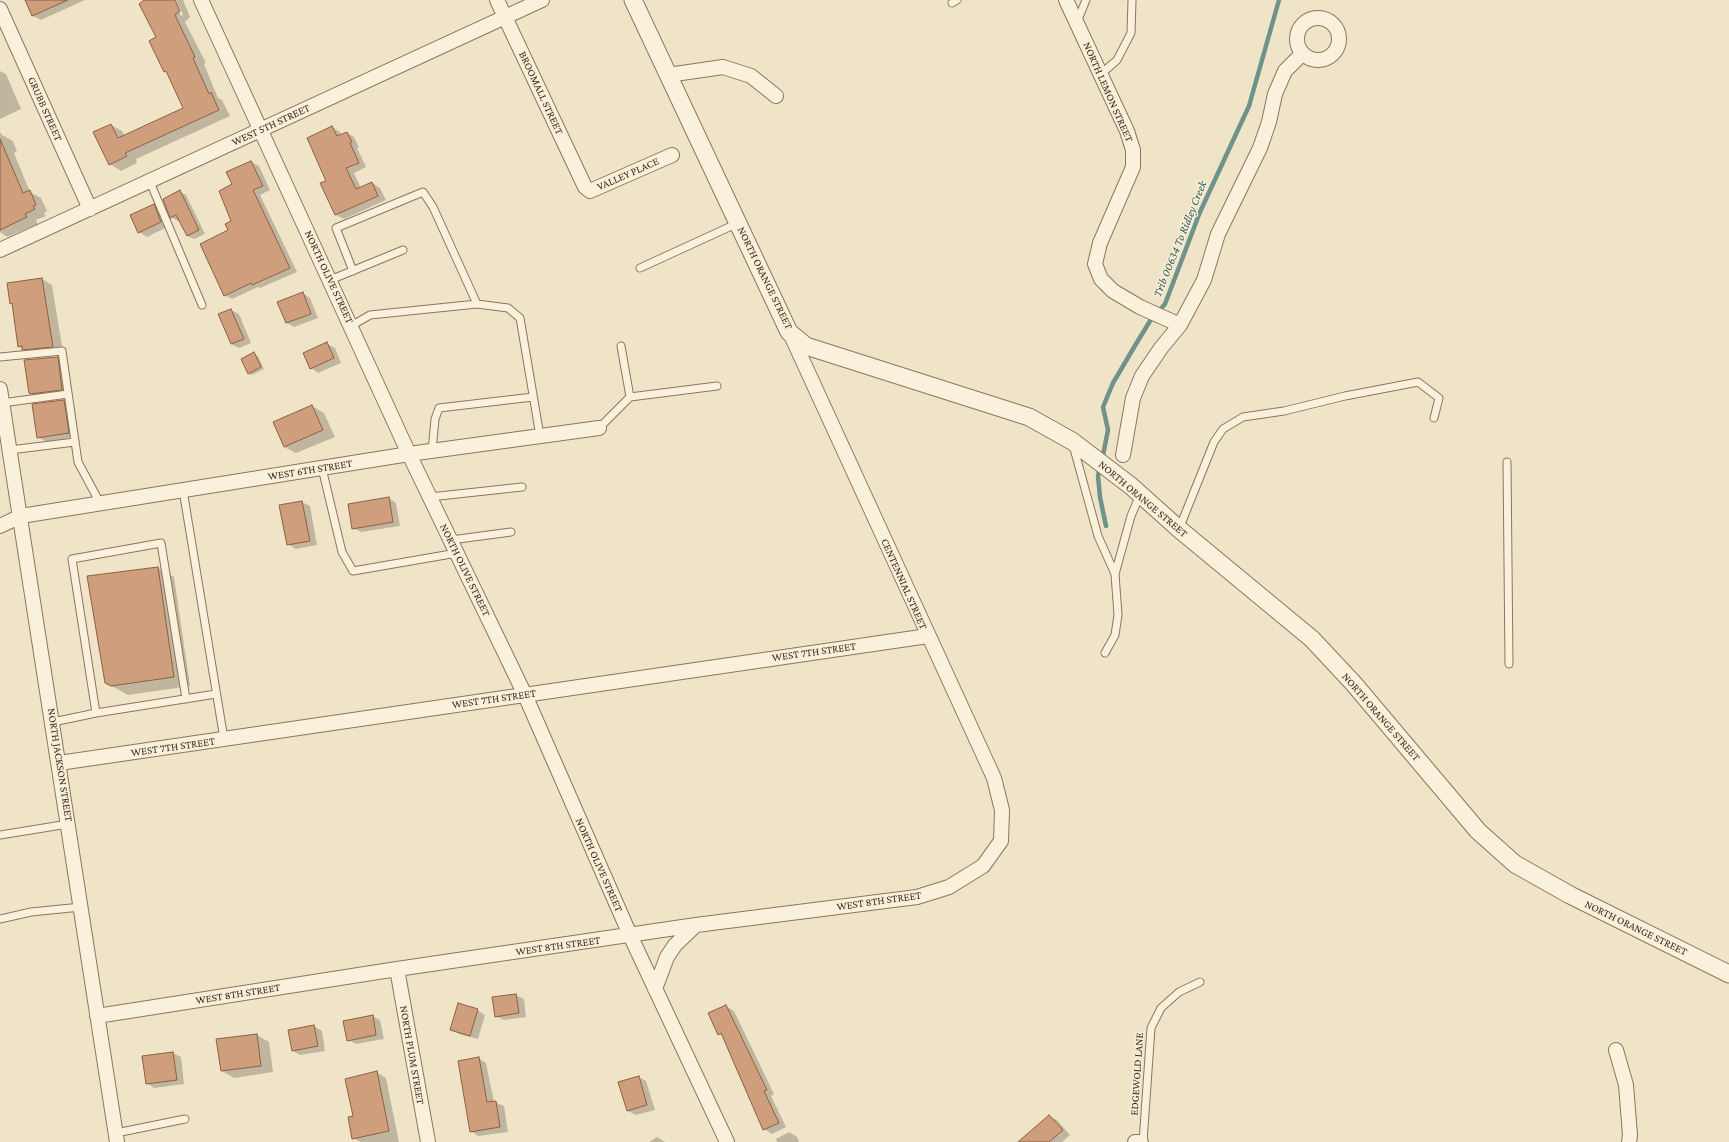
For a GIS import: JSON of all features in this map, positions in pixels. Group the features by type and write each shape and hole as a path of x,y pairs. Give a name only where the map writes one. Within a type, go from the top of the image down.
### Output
{"street":[{"name":"NORTH OLIVE STREET","path":"201,0 262,130 409,454 525,695 630,935 727,1142"},
{"name":"BROOMALL STREET","path":"498,0 585,187"},
{"name":"WEST 5TH STREET","path":"0,250 542,0"},
{"name":"NORTH ORANGE STREET","path":"633,0 789,332 806,346 1029,417 1072,441 1140,494 1179,529 1312,639 1359,690 1478,831 1515,864 1570,895 1729,974"},
{"name":"NORTH LEMON STREET","path":"1066,0 1127,131 1133,150 1133,167 1100,243 1095,264 1101,279 1113,291 1140,307 1180,325"},
{"name":"GRUBB STREET","path":"0,9 90,209"},
{"path":"1124,455 1133,398 1142,376 1161,348 1180,325 1204,280 1218,234 1260,148 1269,122 1276,94 1285,71 1302,54"},
{"path":"668,75 724,67 751,76 776,96"},
{"name":"VALLEY PLACE","path":"585,187 590,191 672,155"},
{"name":"CENTENNIAL STREET","path":"789,332 994,778 1002,810 1000,841"},
{"name":"NORTH JACKSON STREET","path":"1,396 21,516 117,1138"},
{"name":"WEST 6TH STREET","path":"0,526 21,516 100,503 409,454 599,428"},
{"name":"WEST 7TH STREET","path":"59,763 928,636"},
{"name":"WEST 8TH STREET","path":"97,1016 397,968 696,925 917,897 950,887 983,866 1000,841"},
{"path":"655,989 667,957 675,944 696,925"},
{"name":"NORTH PLUM STREET","path":"397,968 428,1142"},
{"path":"1616,1050 1626,1084 1630,1135 1629,1142"},
{"path":"1135,1142 1142,1142"}],"lane":[{"path":"1077,22 1086,0"},
{"path":"1101,74 1117,60 1131,32 1132,0"},
{"path":"150,182 202,305"},
{"path":"353,271 336,228 423,192 433,207 477,304"},
{"path":"640,268 738,223"},
{"path":"330,280 403,250"},
{"path":"351,326 370,315 477,304 508,308 520,318 540,436"},
{"path":"621,346 630,397"},
{"path":"0,357 62,351 78,462 100,503"},
{"path":"1179,529 1214,442 1223,429 1242,417 1284,411 1345,396 1418,382 1439,398 1434,418"},
{"path":"599,428 630,397 718,386"},
{"path":"1,396 68,394"},
{"path":"432,451 435,418 439,408 533,398"},
{"path":"1072,441 1098,536 1115,574"},
{"path":"10,450 75,442"},
{"path":"1507,462 1509,664"},
{"path":"322,468 342,552 353,570 457,553"},
{"path":"430,496 522,487"},
{"path":"183,490 224,739"},
{"path":"1105,654 1114,635 1118,616 1115,574 1128,524 1140,494"},
{"path":"451,540 511,532"},
{"path":"96,713 72,559 161,543 186,699"},
{"path":"53,722 96,713 216,694"},
{"path":"0,835 68,824"},
{"path":"0,919 31,912 81,907"},
{"name":"EDGEWOLD LANE","path":"1142,1142 1151,1028 1161,1008 1179,992 1200,982"},
{"path":"117,1138 186,1119"}],"building":[{"path":"25,0 68,0 32,16"},
{"path":"144,0 175,0 180,11 175,15 195,57 193,58 209,94 211,92 219,110 125,153 127,156 109,165 93,132 111,124 118,138 183,108 166,71 164,72 149,41 156,37 139,4"},
{"path":"332,126 337,136 347,132 352,142 350,143 359,163 346,168 356,189 372,182 378,196 335,215 320,183 326,181 307,138"},
{"path":"0,139 23,193 30,190 36,205 33,206 35,209 25,214 27,217 0,230"},
{"path":"251,161 263,186 253,190 290,268 252,285 251,283 224,296 200,244 228,230 225,224 231,221 219,191 232,184 226,172"},
{"path":"180,190 199,230 187,236 176,215 170,218 163,199"},
{"path":"154,204 161,222 138,233 130,215"},
{"path":"42,278 53,347 22,350 22,346 18,347 12,303 10,304 7,283"},
{"path":"303,292 311,314 286,323 277,302"},
{"path":"231,309 244,339 231,344 218,314"},
{"path":"327,342 334,358 310,369 303,353"},
{"path":"254,352 261,367 248,374 241,359"},
{"path":"58,357 62,390 30,394 24,360"},
{"path":"64,400 69,433 37,438 32,404"},
{"path":"312,405 323,430 284,447 273,422"},
{"path":"389,497 393,522 352,529 348,504"},
{"path":"302,501 310,541 287,545 279,505"},
{"path":"158,567 174,677 111,686 105,683 87,576"},
{"path":"516,994 519,1013 495,1017 492,997"},
{"path":"458,1003 478,1009 470,1036 450,1030"},
{"path":"726,1005 767,1090 764,1091 779,1123 763,1130 721,1033 718,1035 708,1013"},
{"path":"373,1015 376,1035 347,1041 343,1021"},
{"path":"314,1025 318,1046 292,1051 288,1030"},
{"path":"257,1034 261,1066 221,1071 216,1039"},
{"path":"173,1052 177,1080 146,1084 142,1056"},
{"path":"479,1057 487,1102 496,1101 500,1127 470,1132 458,1061"},
{"path":"377,1071 389,1131 352,1139 348,1117 353,1116 345,1079"},
{"path":"639,1076 647,1105 627,1111 618,1082"},
{"path":"1049,1115 1063,1130 1049,1142 1018,1142"}],"waterway":[{"name":"Trib 00634 To Ridley Creek","path":"1102,460 1108,430 1103,407 1113,383 1136,344 1150,321 1165,304 1200,212 1249,106 1279,0"},
{"name":"Trib 00634 To Ridley Creek","path":"1100,467 1098,476 1100,497 1106,526"}]}
